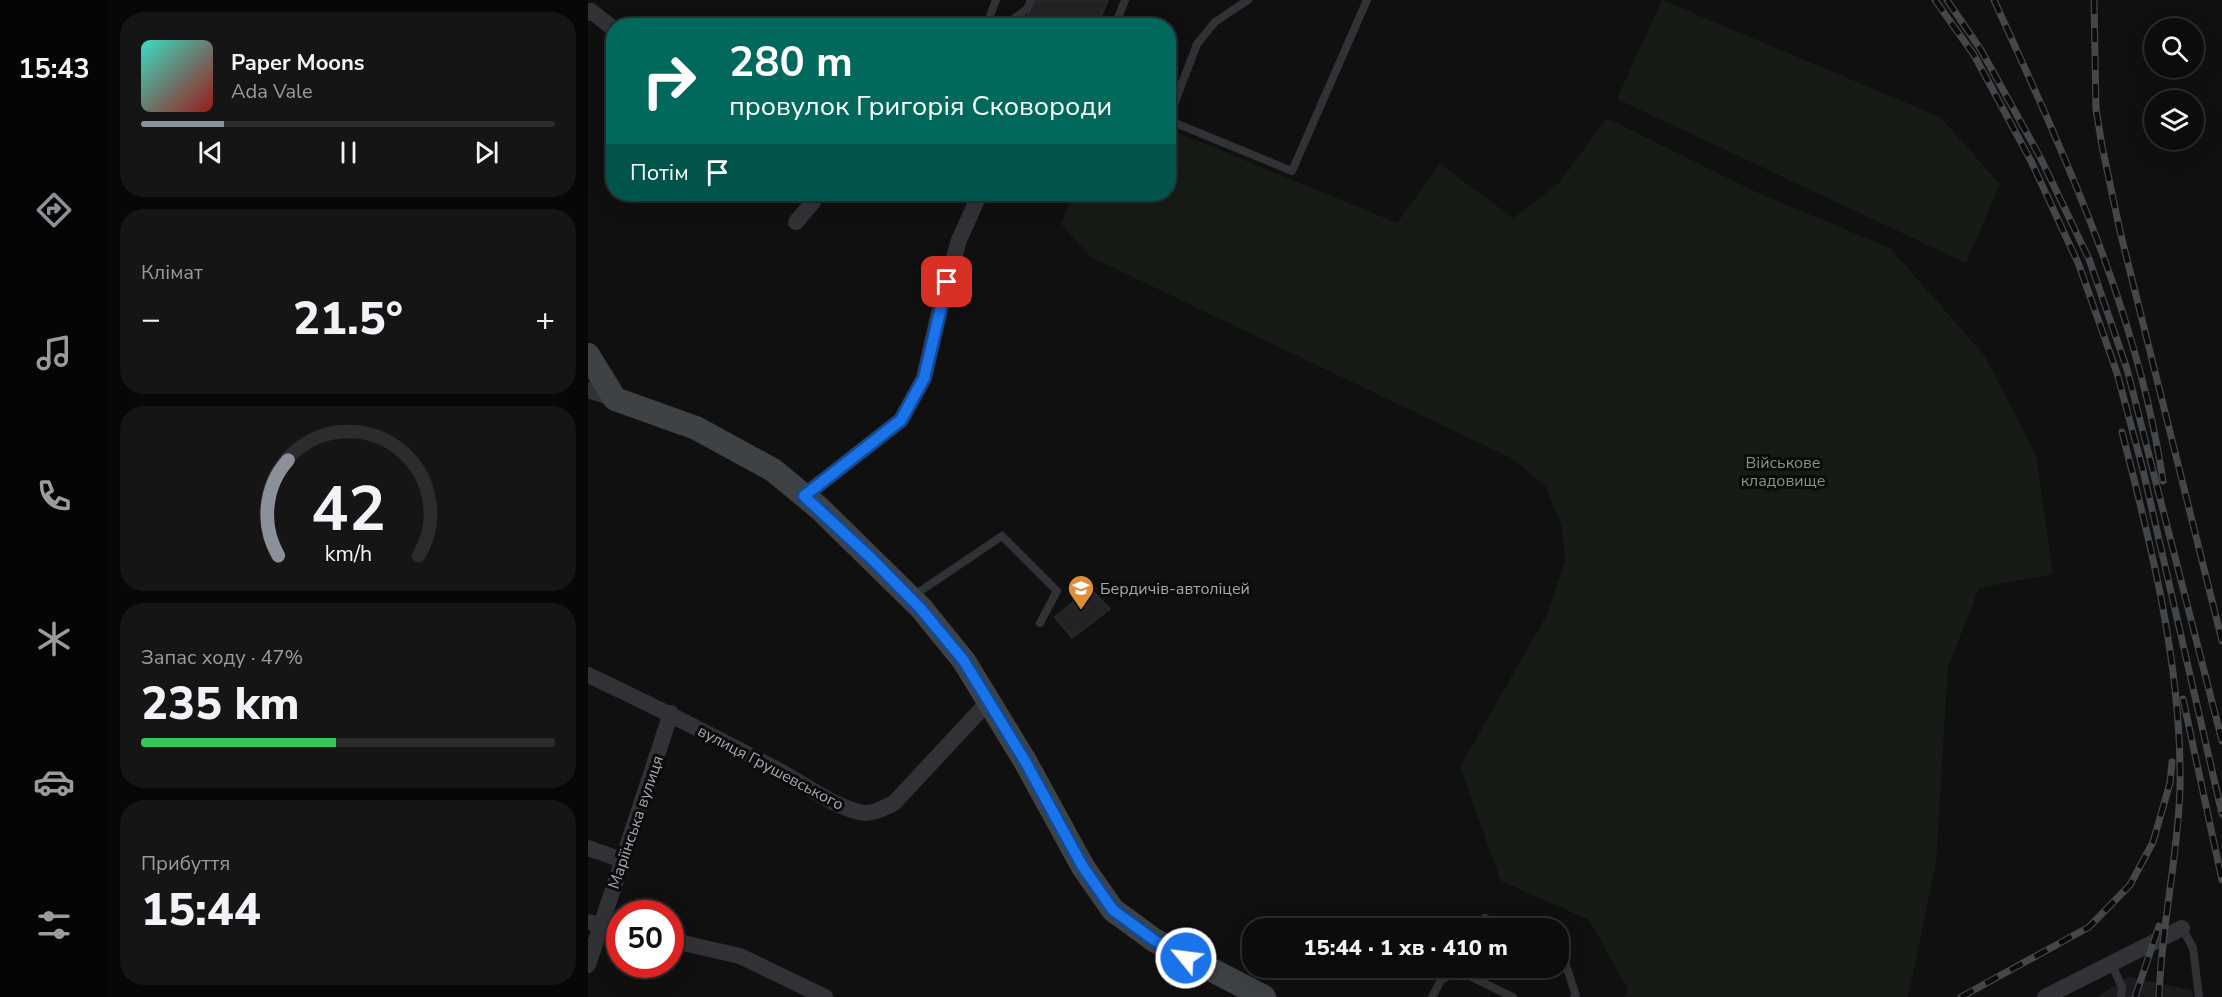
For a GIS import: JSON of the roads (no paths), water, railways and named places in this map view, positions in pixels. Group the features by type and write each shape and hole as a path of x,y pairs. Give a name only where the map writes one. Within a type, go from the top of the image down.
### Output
{"main road":[{"path":"588,355 615,399 696,428 773,470 804,496 910,598 964,661 1025,761 1083,867 1113,910 1154,940 1202,967 1264,997"}],"street":[{"path":"588,13 591,11 606,23"},
{"path":"796,222 812,201"},
{"path":"804,496 901,420 924,378 941,303 959,240 977,201"},
{"path":"588,390 615,399"},
{"name":"вулиця Грушевського","path":"588,675 671,713 793,778 838,805 862,813 880,810 894,803 989,701"},
{"name":"Маріїнська вулиця","path":"588,965 594,923 622,860 671,713"},
{"path":"588,848 622,860"},
{"path":"2045,997 2182,928"},
{"path":"684,943 740,956 825,997"}],"lane":[{"path":"989,18 996,0"},
{"path":"1015,18 1027,9 1031,0"},
{"path":"1118,18 1125,0"},
{"path":"1176,99 1197,44 1215,22 1248,0"},
{"path":"1176,123 1292,171 1367,0"},
{"path":"910,598 1002,536 1057,591 1041,623"},
{"path":"2182,928 2193,948 2199,997"},
{"path":"2111,963 2122,987 2121,997"},
{"path":"1569,976 1576,996 1574,997"},
{"path":"1432,997 1444,978"},
{"path":"1477,978 1513,997"}],"railway":[{"path":"1935,0 1974,55 2031,161 2079,265 2117,373 2143,470 2222,814"},
{"path":"1947,0 1981,50 2040,157 2089,259 2127,369 2222,741"},
{"path":"1994,0 2072,175 2117,295 2136,356 2163,481"},
{"path":"2094,0 2096,109 2102,146 2120,231 2222,641"},
{"path":"2122,432 2163,608 2176,698 2179,743 2179,814 2160,971 2159,997"},
{"path":"2183,699 2222,880"},
{"path":"1961,997 2089,927 2130,885 2153,842 2170,783 2172,762"},
{"path":"2135,997 2159,926"}],"place":[{"name":"Бердичів-автоліцей","path":"1081,611"}],"park label":[{"name":"Військове кладовище","path":"1783,471"}]}
